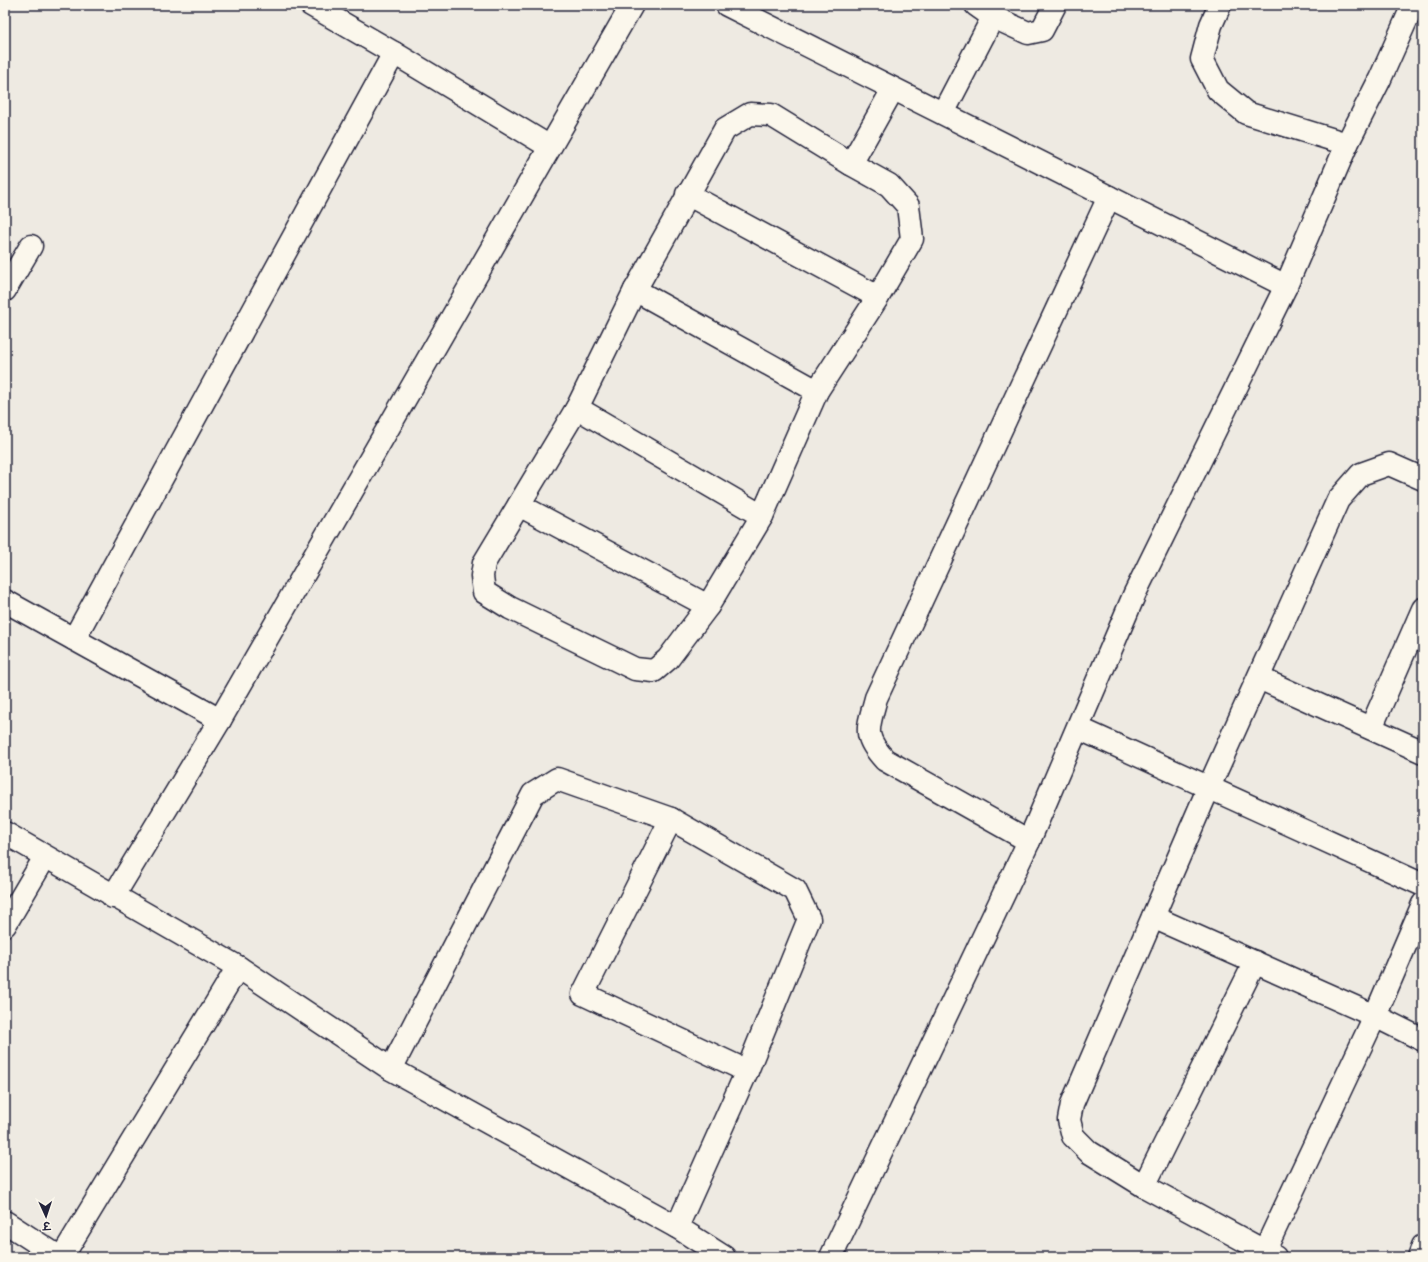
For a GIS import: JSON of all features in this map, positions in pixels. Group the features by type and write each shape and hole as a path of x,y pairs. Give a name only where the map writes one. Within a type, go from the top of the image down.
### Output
{"street":[{"path":"311,5 550,147"},
{"path":"113,897 220,720 632,5"},
{"path":"727,5 1286,286"},
{"path":"943,113 985,11 1028,34 1042,30 1055,5"},
{"path":"1220,5 1211,25 1202,59 1218,90 1246,113 1348,144"},
{"path":"831,1257 1029,841 1135,593 1286,286 1348,144 1380,79 1413,5"},
{"path":"74,639 394,53"},
{"path":"851,164 893,89"},
{"path":"750,114 771,115 851,164 889,184 908,206 912,239 878,297 817,391 762,516 708,606 668,659 654,671 635,669 510,608 484,592 482,576 484,562 577,408 635,290 725,128 750,114"},
{"path":"687,194 878,297"},
{"path":"1029,841 885,760 872,746 868,730 876,698 1109,197"},
{"path":"5,290 31,246"},
{"path":"635,290 817,391"},
{"path":"577,408 762,516"},
{"path":"1423,479 1389,464 1361,474 1338,500 1209,787 1072,1104 1069,1120 1073,1136 1089,1152 1144,1186 1269,1254 1423,904"},
{"path":"519,504 708,606"},
{"path":"5,601 220,720"},
{"path":"1371,728 1423,609"},
{"path":"1259,678 1423,752"},
{"path":"1078,728 1423,885"},
{"path":"391,1069 533,794 557,779 671,819 795,890 810,919 747,1071 677,1227"},
{"path":"671,819 583,994 747,1071"},
{"path":"5,833 113,897 238,967 391,1069 677,1227 724,1257"},
{"path":"5,925 45,857"},
{"path":"1152,917 1375,1016 1423,1040"},
{"path":"1144,1186 1255,962"},
{"path":"62,1257 238,967"},
{"path":"5,1222 59,1257"},
{"path":"1419,1257 1423,1246"}]}
